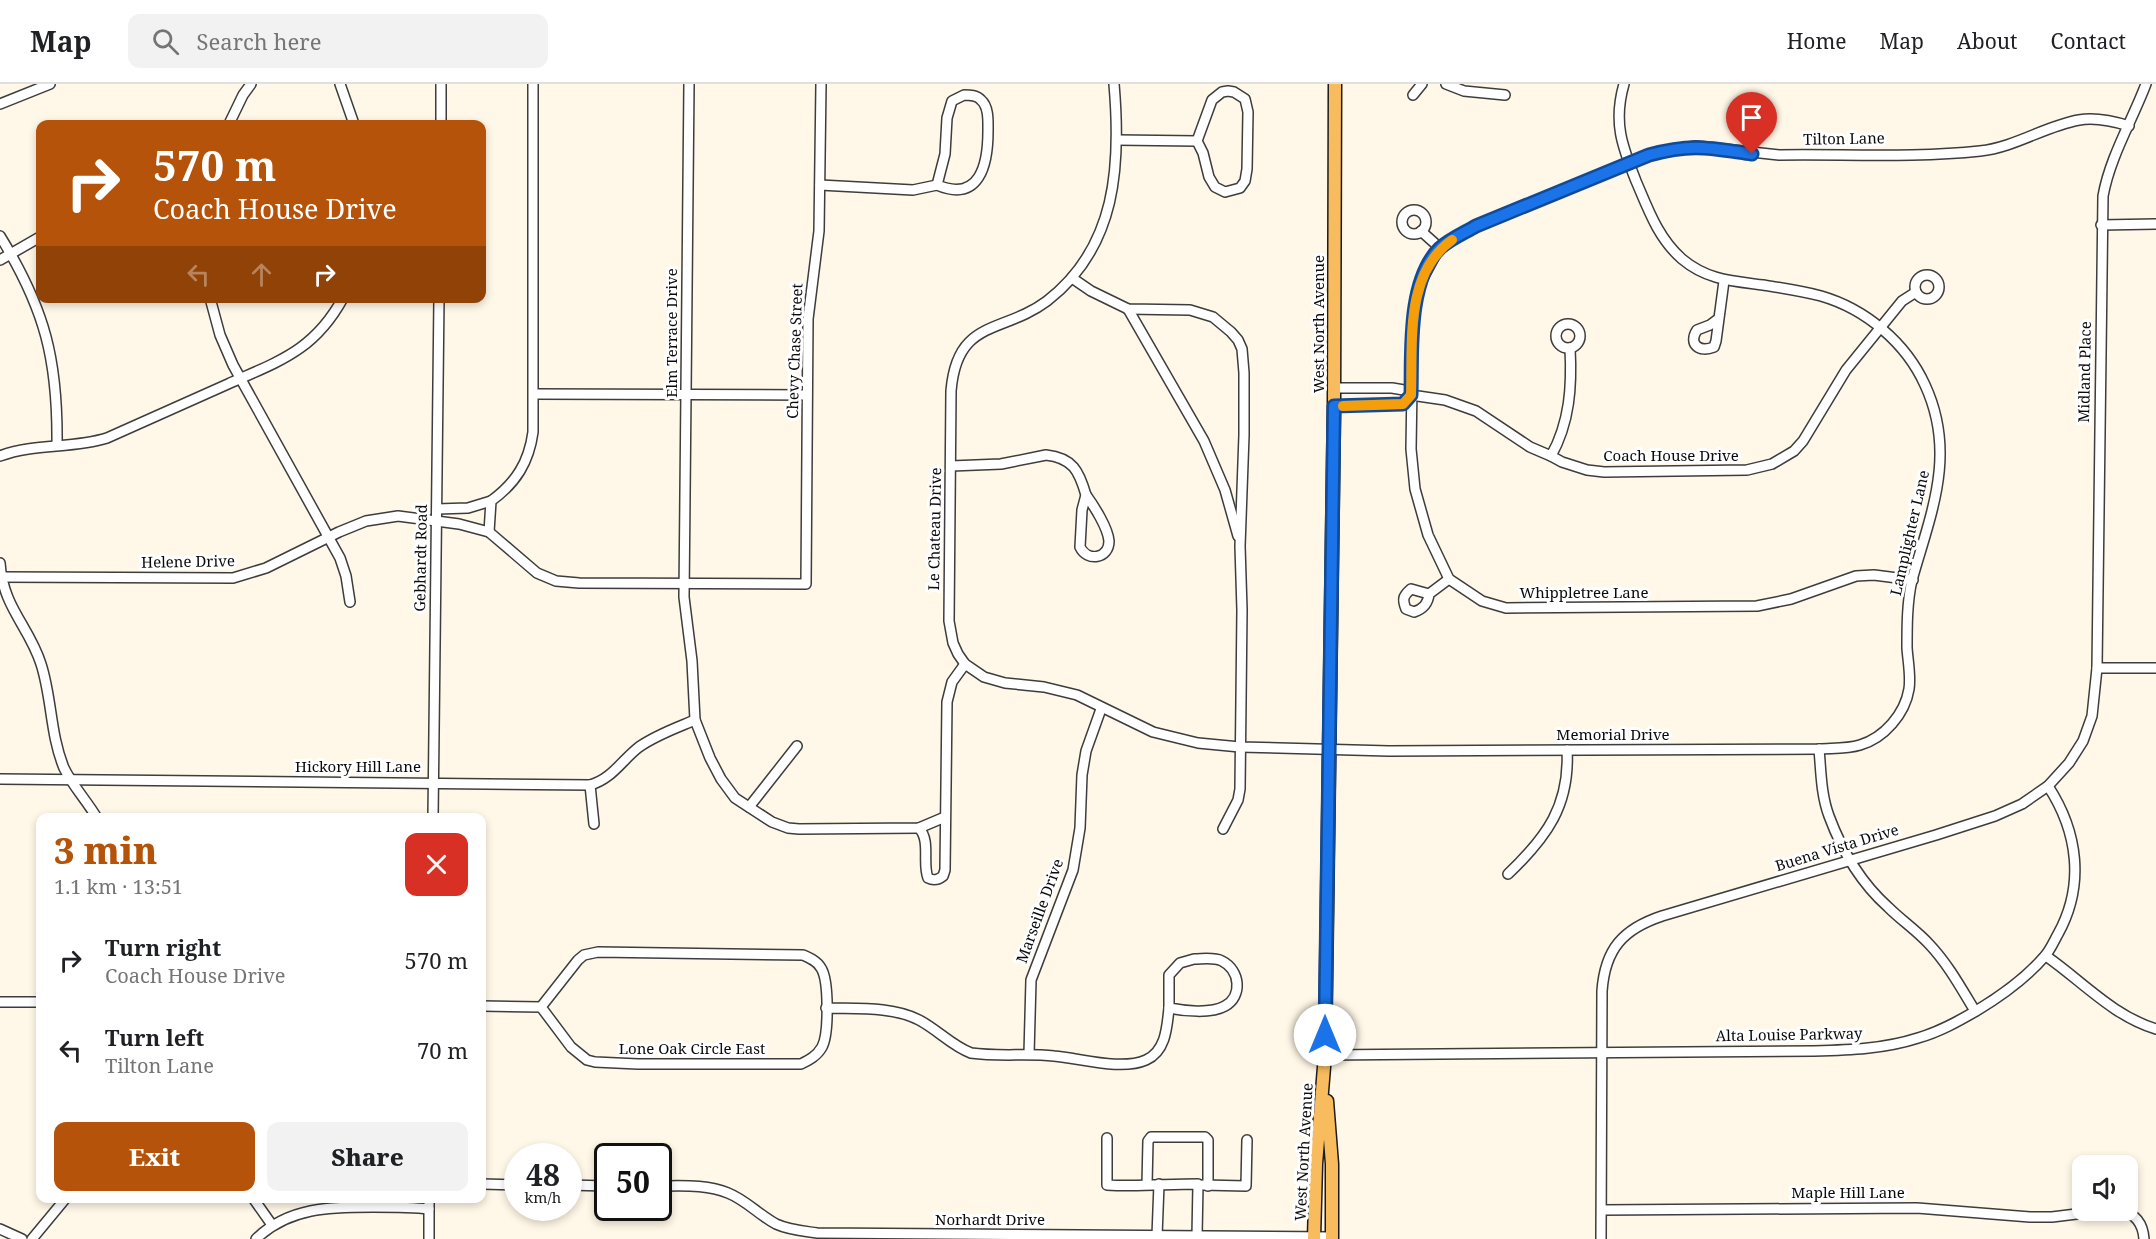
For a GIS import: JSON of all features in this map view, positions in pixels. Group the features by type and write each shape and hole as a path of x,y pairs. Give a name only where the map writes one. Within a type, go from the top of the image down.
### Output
{"main road":[{"name":"West North Avenue","path":"1314,1238 1316,1164 1324,1061 1334,406 1335,84"},
{"name":"West North Avenue","path":"1324,1061 1332,1164 1332,1238"}],"street":[{"path":"0,104 50,84"},
{"path":"231,120 251,84"},
{"path":"340,84 353,120"},
{"path":"441,84 441,120"},
{"path":"437,509 468,508 491,501 504,492 526,463 533,432 534,394 533,84"},
{"name":"Elm Terrace Drive","path":"689,84 684,583 695,720 710,758 721,779 735,798 772,822 788,828 810,830 919,828"},
{"name":"Chevy Chase Street","path":"684,583 806,584 808,319 819,231 820,84"},
{"name":"Le Chateau Drive","path":"965,664 952,643 949,621 952,378 960,355 977,335 991,326 1017,318 1035,309 1072,278 1103,228 1115,181 1117,140 1114,84"},
{"path":"1413,95 1422,84"},
{"path":"1446,84 1464,90 1505,95"},
{"name":"Lamplighter Lane","path":"1624,84 1620,97 1619,128 1622,144 1646,205 1664,241 1693,267 1724,281 1803,292 1823,297 1858,312 1879,327 1905,351 1915,365 1933,402 1938,420 1941,451 1938,483 1926,536 1912,580 1907,623 1909,689 1903,706 1892,724"},
{"name":"Midland Place","path":"2097,668 2101,225 2104,188 2146,84"},
{"path":"1228,91 1245,99 1248,112 1247,169 1245,181 1240,188 1225,192 1215,187 1209,177 1203,153 1197,141 1212,100 1222,92 1228,91"},
{"path":"820,185 913,190 937,185 947,189 965,187 977,179 985,168 988,113 982,100 977,97 964,95 952,101 947,118 945,154 937,185"},
{"name":"Tilton Lane","path":"1411,395 1414,308 1425,272 1440,248 1476,226 1629,162 1662,151 1696,146 1772,155 1951,153 2002,147 2081,120 2108,120 2129,126"},
{"path":"1117,140 1197,141"},
{"path":"2101,225 2156,224"},
{"path":"1421,231 1440,248"},
{"path":"0,236 35,303 45,329 57,392 57,445"},
{"path":"0,260 36,239"},
{"path":"1072,278 1091,291 1128,309 1202,313 1223,324 1238,340 1244,361 1244,484 1240,546 1242,610 1240,789 1238,800 1223,829"},
{"path":"1718,319 1724,281"},
{"name":"Coach House Drive","path":"1334,388 1392,388 1404,390 1411,395 1445,400 1470,408 1530,447 1571,466 1604,472 1747,470 1772,464 1794,451 1811,430 1837,383 1879,327 1902,301 1916,292"},
{"path":"211,303 220,335 241,379 340,558 346,576 350,602"},
{"path":"0,456 22,449 93,442 107,438 271,366 300,350 319,333 340,303"},
{"name":"Gebhardt Road","path":"433,813 439,303"},
{"path":"1128,309 1204,441 1224,490 1240,546"},
{"path":"1551,456 1565,425 1570,398 1570,348"},
{"path":"534,394 807,395"},
{"path":"1411,395 1411,449 1415,489 1428,535 1449,579 1429,594"},
{"name":"Coach House Drive","path":"1334,406 1403,404 1411,395"},
{"path":"951,466 985,466 1046,455 1056,456 1072,464 1082,480 1086,495 1109,540 1107,549 1099,556 1093,557 1087,555 1080,547 1082,510 1086,495"},
{"path":"491,501 489,532 530,568 556,581 684,583"},
{"name":"Helene Drive","path":"1,577 233,578 266,568 366,521 378,519 408,517 459,524 489,532"},
{"path":"0,563 7,599 41,663 55,741 64,769 94,813"},
{"name":"Whippletree Lane","path":"1449,579 1490,605 1518,608 1757,606 1791,599 1856,576 1874,574 1912,580"},
{"path":"945,817 919,828 924,838 926,872 928,878 933,880 944,876 945,870 947,702 952,682 965,664 990,680 1054,689 1077,696 1153,732 1182,740 1240,747 1328,750"},
{"path":"2097,668 2156,668"},
{"name":"Buena Vista Drive","path":"1601,1239 1602,991 1604,973 1614,949 1632,929 1646,921 1995,816 2022,804 2048,786 2069,763 2088,730 2092,716 2097,668"},
{"name":"Marseille Drive","path":"1029,1054 1031,980 1073,870 1080,828 1082,775 1086,751 1101,709"},
{"path":"594,824 590,785 609,776 637,748 695,720"},
{"name":"Memorial Drive","path":"1328,750 1847,747 1867,743 1892,724"},
{"path":"749,807 796,746"},
{"path":"1819,748 1825,802 1848,860 1879,899 1940,956 1975,1011"},
{"path":"1508,874 1534,849 1556,817 1566,784 1567,750"},
{"name":"Hickory Hill Lane","path":"0,779 590,785"},
{"name":"Alta Louise Parkway","path":"1324,1061 1814,1051 1879,1048 1933,1033 1989,1004 2010,989 2046,956 2068,914 2075,875 2072,837 2064,815 2048,786"},
{"name":"Lone Oak Circle East","path":"609,951 803,955 815,961 823,970 826,981 822,1047 813,1058 801,1064 596,1062 587,1060 571,1047 541,1007 578,960 591,953 609,951"},
{"path":"2046,956 2119,1012 2156,1029"},
{"path":"826,1008 899,1013 918,1020 959,1048 971,1053 1029,1054 1111,1063 1132,1063 1146,1060 1157,1052 1164,1042 1169,1008 1169,975 1180,963 1194,959 1217,960 1224,962 1233,971 1237,989 1234,997 1226,1006 1205,1010 1169,1008"},
{"path":"0,1002 36,1002"},
{"path":"486,1006 541,1007"},
{"path":"1147,1184 1148,1141 1151,1137 1205,1137 1208,1140 1197,1236"},
{"path":"1107,1138 1107,1185 1139,1187 1147,1184 1246,1186 1247,1140"},
{"path":"486,1184 504,1185"},
{"path":"1157,1236 1159,1184"},
{"name":"Norhardt Drive","path":"672,1186 707,1187 720,1190 742,1200 776,1224 794,1230 817,1233 921,1237 1332,1238"},
{"path":"32,1239 62,1203"},
{"path":"257,1203 272,1225"},
{"path":"429,1203 429,1239"},
{"path":"256,1239 272,1225 293,1215 325,1207 429,1209"},
{"name":"Maple Hill Lane","path":"1602,1210 1917,1208 2030,1217 2072,1215"},
{"path":"2138,1220 2144,1232 2144,1239"},
{"path":"0,1229 22,1239"}],"slow traffic":[{"path":"1343,406 1403,404 1411,395 1413,323 1417,296 1425,272 1436,254 1440,248 1452,240"}],"route":[{"path":"1325,1035 1334,406 1403,404 1411,395 1413,323 1417,296 1425,272 1440,248 1457,237 1476,226 1649,155 1696,146 1752,154"}]}
